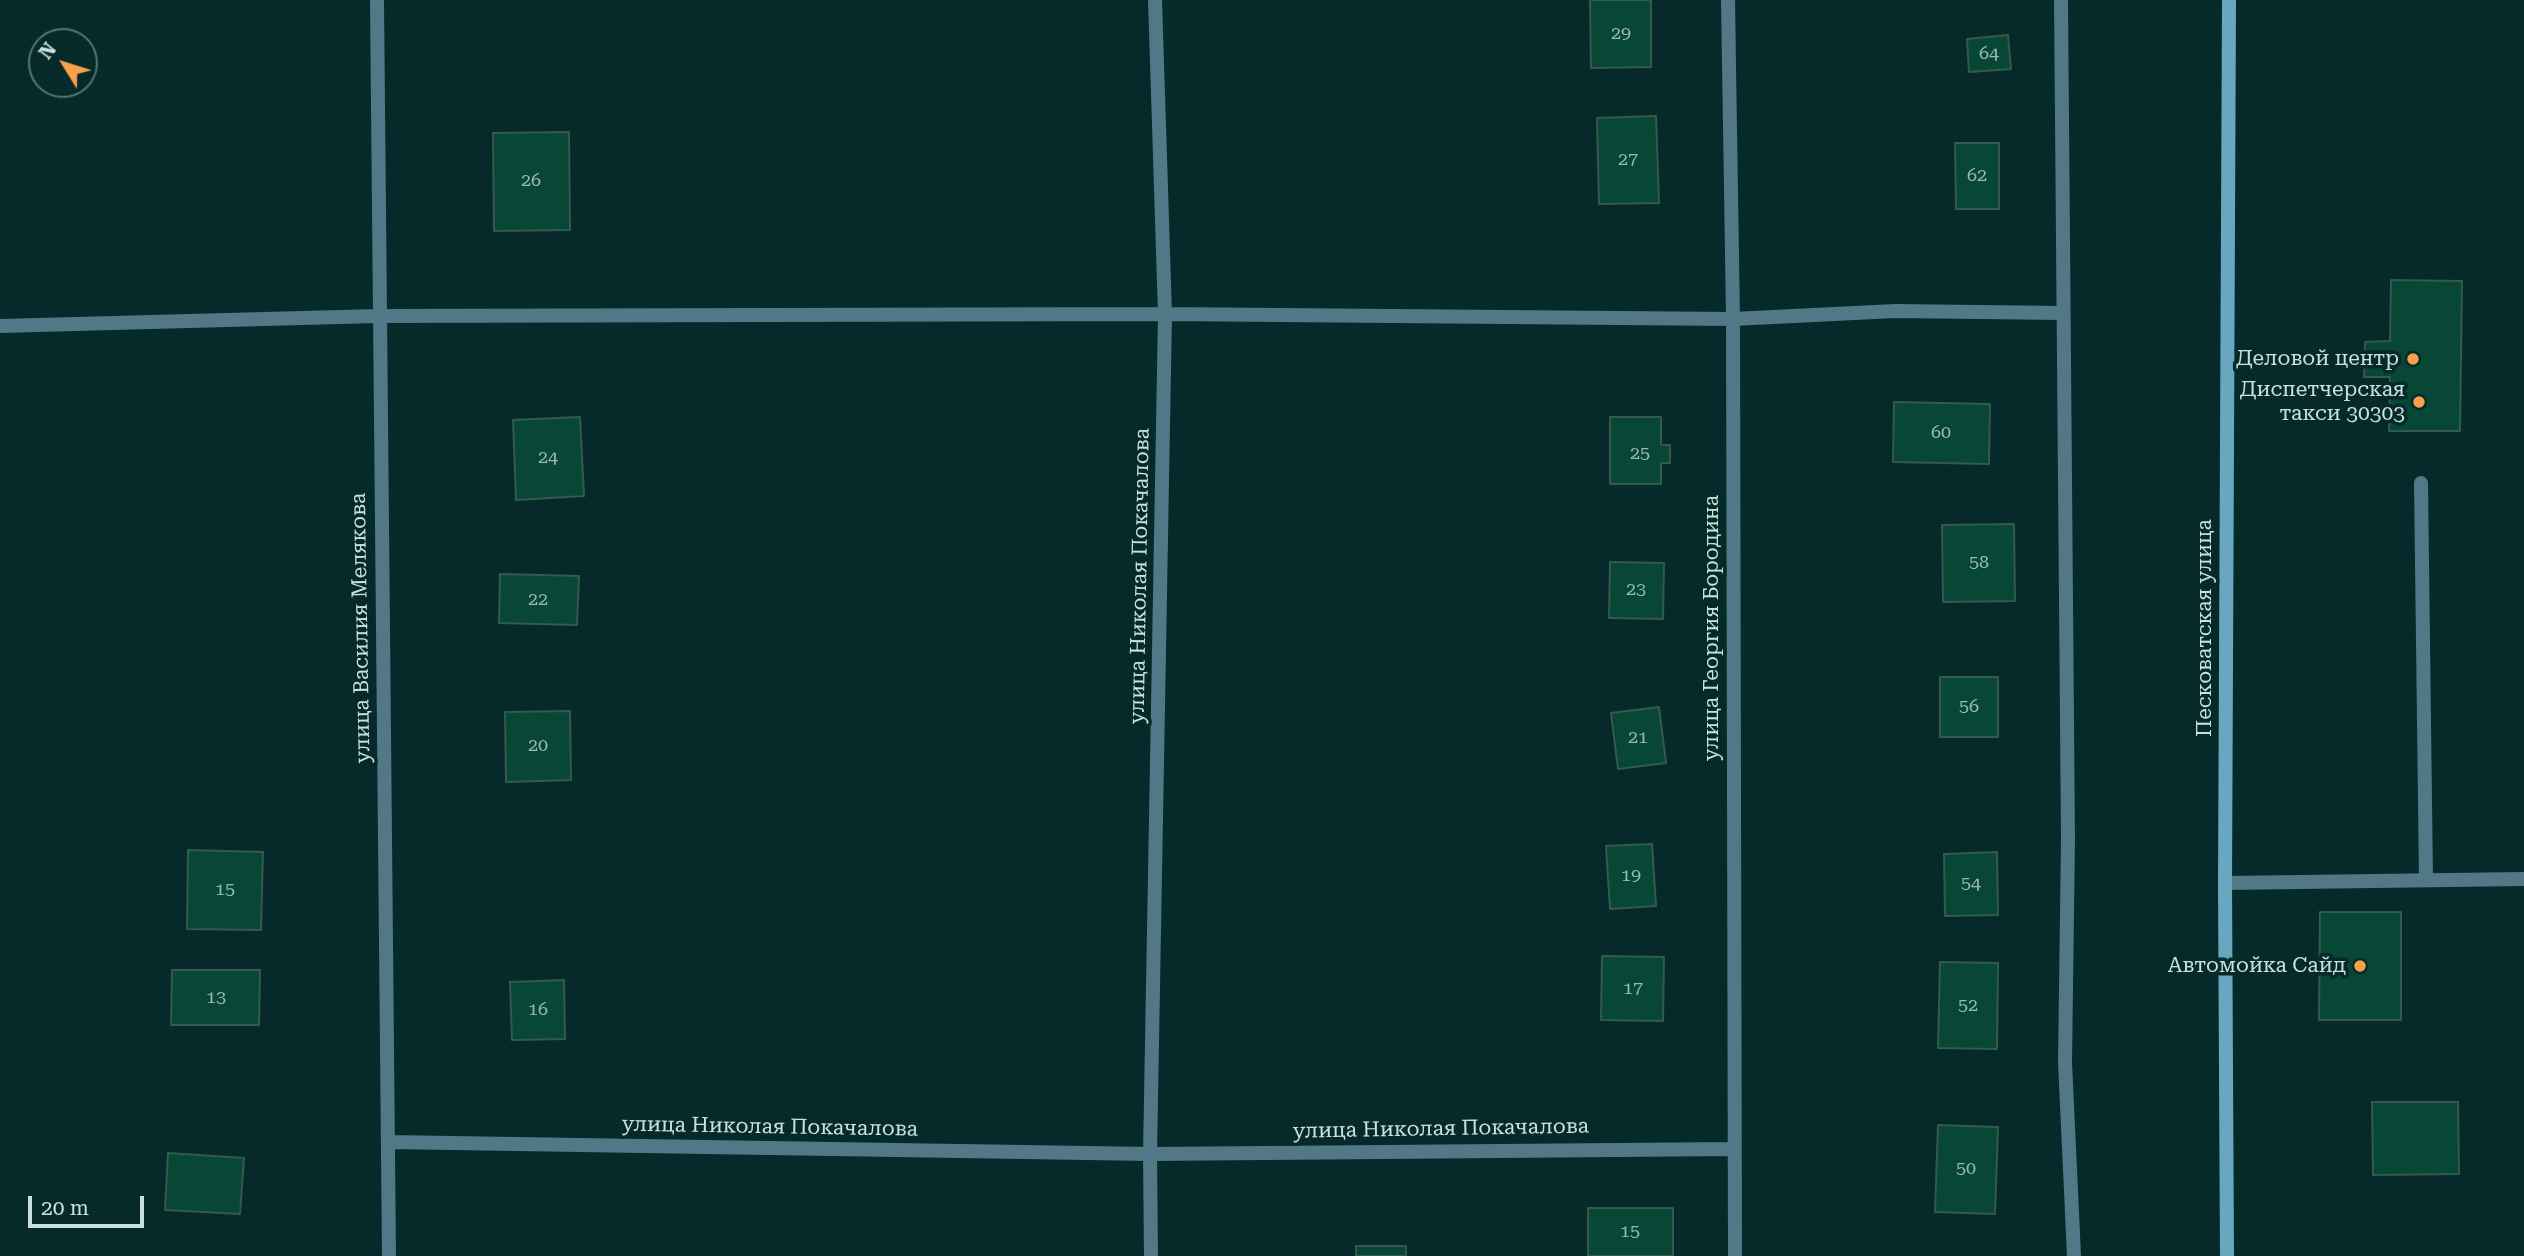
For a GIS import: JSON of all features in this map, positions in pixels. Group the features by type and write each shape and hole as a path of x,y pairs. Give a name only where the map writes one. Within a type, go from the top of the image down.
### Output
{"main road":[{"name":"Песковатская улица","path":"2227,1256 2225,883 2229,0"}],"street":[{"name":"улица Василия Мелякова","path":"377,0 389,1256"},
{"name":"улица Николая Покачалова","path":"1150,1154 1166,314 1155,0"},
{"name":"улица Георгия Бородина","path":"1728,0 1733,319 1735,1256"},
{"path":"2061,0 2068,839 2065,1062 2074,1256"},
{"path":"0,326 378,316 1166,314 1733,319 1895,311 2063,313"},
{"path":"2421,483 2426,880"},
{"path":"2225,883 2524,879"},
{"name":"улица Николая Покачалова","path":"389,1142 1150,1154 1733,1149"},
{"path":"1150,1154 1151,1256"}],"building":[{"path":"1590,0 1651,0 1651,67 1591,68"},
{"path":"2008,35 2011,69 1969,72 1967,39"},
{"path":"1656,116 1659,203 1599,204 1597,118"},
{"path":"569,132 570,230 494,231 493,133"},
{"path":"1955,143 1999,143 1999,209 1956,209"},
{"name":"Деловой центр","path":"2391,280 2462,281 2460,431 2389,431 2390,377 2364,377 2365,342 2390,341"},
{"path":"1894,402 1990,404 1989,464 1893,462"},
{"path":"580,417 584,496 516,500 513,420"},
{"path":"1610,417 1661,417 1661,445 1670,445 1670,463 1661,463 1661,484 1610,484"},
{"path":"2014,524 2015,601 1943,602 1942,525"},
{"path":"1610,562 1664,563 1663,619 1609,618"},
{"path":"500,574 579,576 577,625 499,623"},
{"path":"1940,677 1998,677 1998,737 1940,737"},
{"path":"1659,707 1666,763 1618,769 1611,713"},
{"path":"570,711 571,780 506,782 505,712"},
{"path":"1652,844 1656,906 1610,909 1606,846"},
{"path":"188,850 263,852 261,930 187,929"},
{"path":"1997,852 1998,915 1945,916 1944,854"},
{"name":"Автомойка Сайд","path":"2320,912 2401,912 2401,1020 2319,1020"},
{"path":"1602,956 1664,957 1663,1021 1601,1020"},
{"path":"1940,962 1998,963 1997,1049 1938,1048"},
{"path":"172,970 260,970 259,1025 171,1025"},
{"path":"564,980 565,1039 512,1040 510,982"},
{"path":"2372,1102 2458,1102 2459,1174 2373,1175"},
{"path":"1938,1125 1998,1127 1995,1214 1935,1212"},
{"path":"168,1153 244,1158 240,1214 165,1210"},
{"path":"1588,1208 1673,1208 1673,1256 1588,1256"},
{"path":"1356,1246 1406,1246 1406,1256 1356,1256"}],"place":[{"name":"Деловой центр","path":"2413,359"},
{"name":"Диспетчерская такси 30303","path":"2419,402"},
{"name":"Автомойка Сайд","path":"2360,966"}]}
